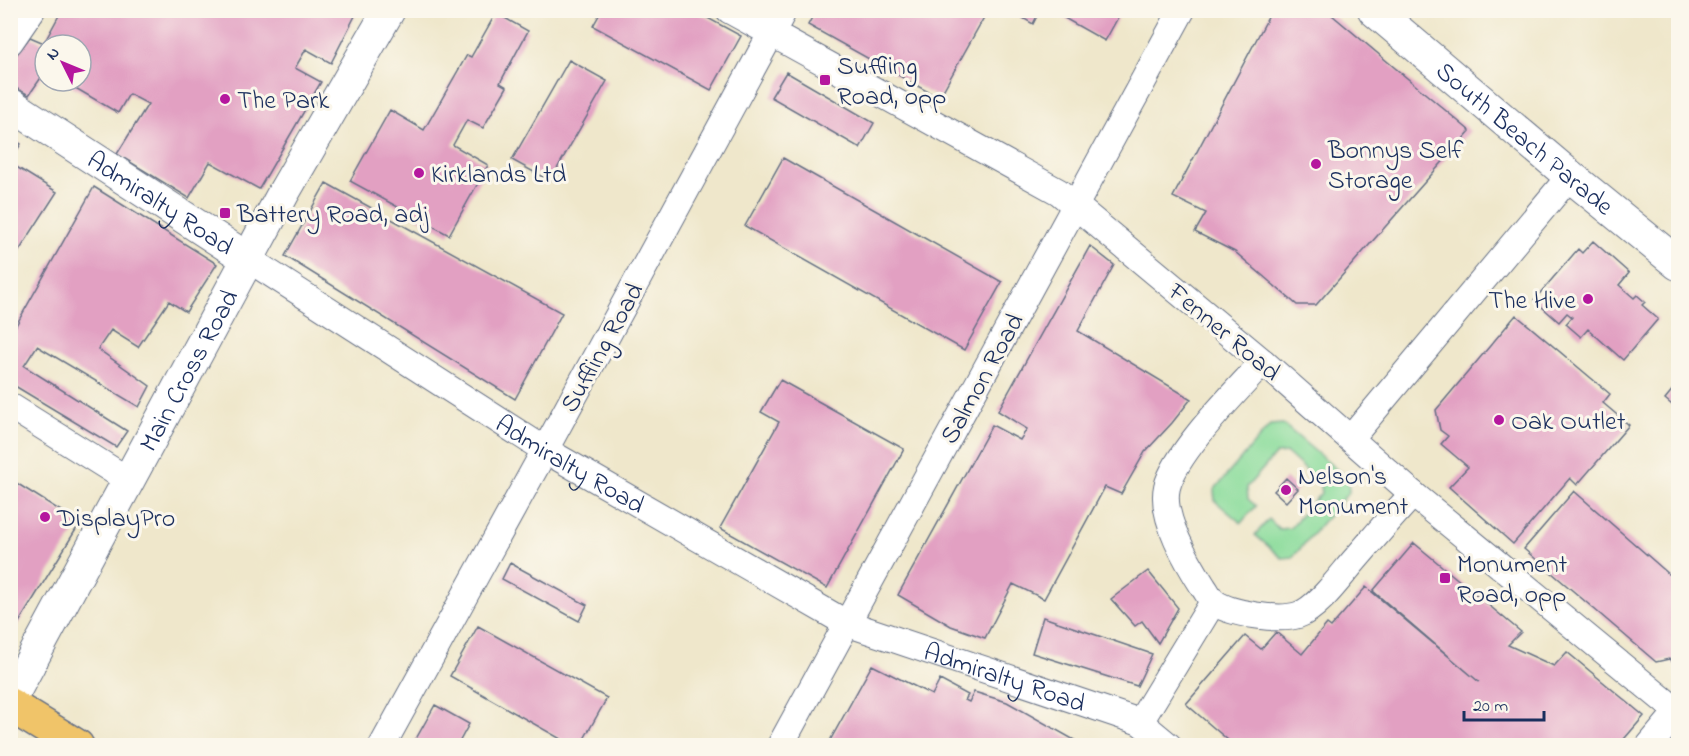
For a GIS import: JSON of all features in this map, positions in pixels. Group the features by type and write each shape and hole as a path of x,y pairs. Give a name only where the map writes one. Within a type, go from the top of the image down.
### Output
{"main road":[{"path":"10,705 77,746"}],"street":[{"path":"10,42 32,10"},
{"name":"Main Cross Road","path":"10,700 284,192 389,10"},
{"name":"Fenner Road","path":"729,10 1059,192 1263,362 1413,494 1678,712"},
{"name":"Suffling Road","path":"382,746 784,10"},
{"name":"Salmon Road","path":"780,746 1182,10"},
{"name":"South Beach Parade","path":"1374,10 1678,264"},
{"name":"Admiralty Road","path":"10,104 545,450 846,623 1140,722 1169,746"},
{"path":"1351,438 1570,176"},
{"path":"1263,362 1202,432 1177,465 1167,488 1167,506 1174,531 1191,569 1213,602 1244,614 1274,617 1298,615 1320,600 1413,494"},
{"path":"10,406 128,480"},
{"path":"1140,722 1213,602"},
{"path":"1649,746 1678,712"}],"green space":[{"path":"1283,424 1348,479 1349,492 1293,557 1282,558 1255,535 1269,519 1279,529 1290,528 1321,493 1320,483 1287,453 1276,454 1247,487 1248,499 1256,506 1241,523 1215,501 1214,490 1270,425"}],"building":[{"name":"The Park","path":"62,10 358,10 331,63 306,49 295,68 321,82 259,189 210,162 189,198 117,154 148,104 129,94 118,113 84,93 93,93 93,33 49,33"},
{"path":"602,10 693,10 741,36 711,90 593,26"},
{"path":"816,10 988,10 939,98 808,25"},
{"path":"1009,10 1040,10 1033,24"},
{"path":"1050,10 1119,10 1121,12 1105,41"},
{"name":"Bonnys Self Storage","path":"1272,10 1326,10 1470,131 1316,305 1297,305 1235,252 1195,232 1206,213 1173,197"},
{"name":"Kirklands Ltd","path":"496,13 528,31 500,83 507,87 483,128 467,120 453,145 488,165 449,235 350,181 390,110 424,130 467,55 471,57"},
{"name":"The Park","path":"30,37 33,38 33,89 29,95 10,85 10,63"},
{"path":"569,60 607,81 550,181 512,160"},
{"path":"786,72 874,123 860,148 771,97"},
{"path":"10,137 21,144 10,161"},
{"path":"783,158 1002,282 964,350 745,226"},
{"path":"10,163 57,192 10,265"},
{"path":"326,183 562,313 515,399 285,256"},
{"path":"94,187 217,264 186,312 169,301 138,347 111,330 98,349 150,386 139,407 37,346 24,366 127,431 116,447 10,383 10,336"},
{"name":"The Hive","path":"1593,241 1629,273 1619,285 1634,298 1637,295 1645,302 1642,305 1658,319 1623,360 1588,329 1581,337 1566,324 1572,317 1567,313 1559,322 1534,300 1578,249 1582,253"},
{"path":"1090,246 1114,265 1078,331 1191,399 1145,452 1121,494 1105,487 1044,599 1013,584 985,638 951,626 898,595 992,425 1020,440 1027,429 998,411"},
{"name":"Oak Outlet","path":"1516,315 1610,394 1603,403 1629,425 1577,485 1570,478 1513,544 1449,487 1468,467 1441,444 1448,436 1440,430 1436,410"},
{"path":"780,380 904,449 827,588 720,528 779,422 761,412"},
{"path":"1678,383 1678,410 1665,399"},
{"name":"Nelson's Monument","path":"1286,478 1298,489 1286,502 1274,491"},
{"path":"10,479 80,523 10,637"},
{"path":"1574,491 1678,582 1678,667 1669,659 1656,662 1524,549"},
{"path":"1414,543 1521,632 1508,645 1554,666 1567,652 1644,716 1618,746 1591,746 1588,743 1585,746 1235,746 1186,704 1245,636 1261,649 1276,632 1302,654 1327,624 1331,627 1366,587 1479,682 1373,591"},
{"path":"510,563 587,605 579,621 502,579"},
{"path":"1148,571 1178,608 1158,643 1142,621 1135,626 1111,599"},
{"path":"1043,617 1152,654 1137,686 1032,653"},
{"path":"478,626 607,698 580,746 573,746 450,676"},
{"path":"872,665 932,695 940,680 968,695 965,700 969,702 974,692 1007,702 1085,746 827,746"},
{"path":"435,705 469,724 457,746 412,746"}],"place":[{"name":"Suffling Road, opp","path":"825,80"},
{"name":"The Park","path":"225,99"},
{"name":"Bonnys Self Storage","path":"1316,164"},
{"name":"Kirklands Ltd","path":"419,173"},
{"name":"Battery Road, adj","path":"225,213"},
{"name":"The Hive","path":"1588,299"},
{"name":"Oak Outlet","path":"1499,420"},
{"name":"Nelson's Monument","path":"1286,490"},
{"name":"DisplayPro","path":"45,517"},
{"name":"Monument Road, opp","path":"1445,578"}]}
